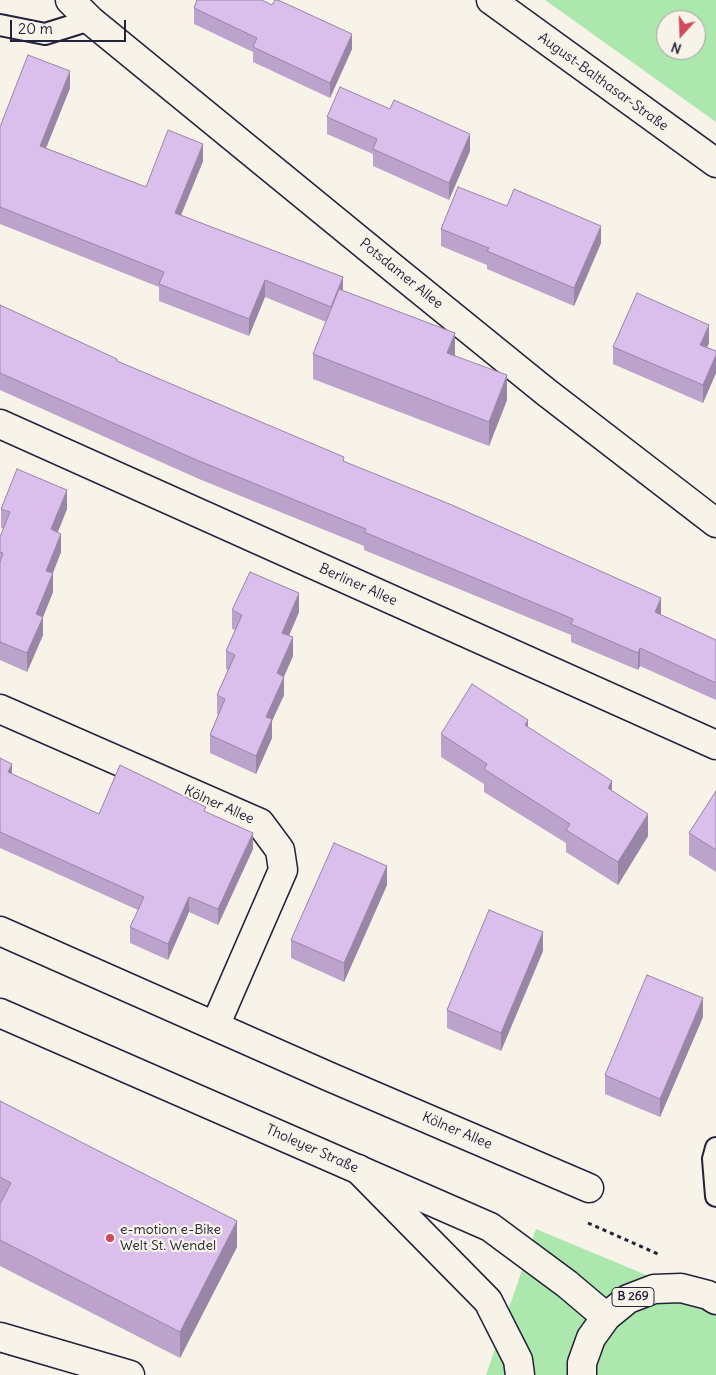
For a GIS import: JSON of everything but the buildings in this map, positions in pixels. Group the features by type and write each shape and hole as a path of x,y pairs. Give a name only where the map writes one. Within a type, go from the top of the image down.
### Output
{"main road":[{"name":"Potsdamer Allee","path":"70,0 90,20 531,380 716,523"},
{"name":"August-Balthasar-Straße","path":"491,0 716,163"},
{"name":"Berliner Allee","path":"0,424 716,744"},
{"name":"Kölner Allee","path":"0,709 260,823 280,850 283,870 215,1026"},
{"name":"Kölner Allee","path":"0,931 589,1188"},
{"name":"Tholeyer Straße","path":"0,1013 490,1227 567,1284 606,1317"},
{"path":"358,1169 488,1301 518,1360 520,1375"},
{"name":"B 269","path":"582,1375 582,1363 591,1338 606,1317 628,1299 654,1289 681,1288 708,1295 716,1300"},
{"path":"0,1337 130,1375"}],"lane":[{"path":"0,25 44,34 90,20"},
{"path":"716,1148 712,1159 716,1196"}],"green space":[{"path":"545,0 716,0 716,122"},
{"path":"536,1229 716,1304 716,1375 486,1375"}],"place":[{"name":"e-motion e-Bike Welt St. Wendel","path":"110,1238"}]}
